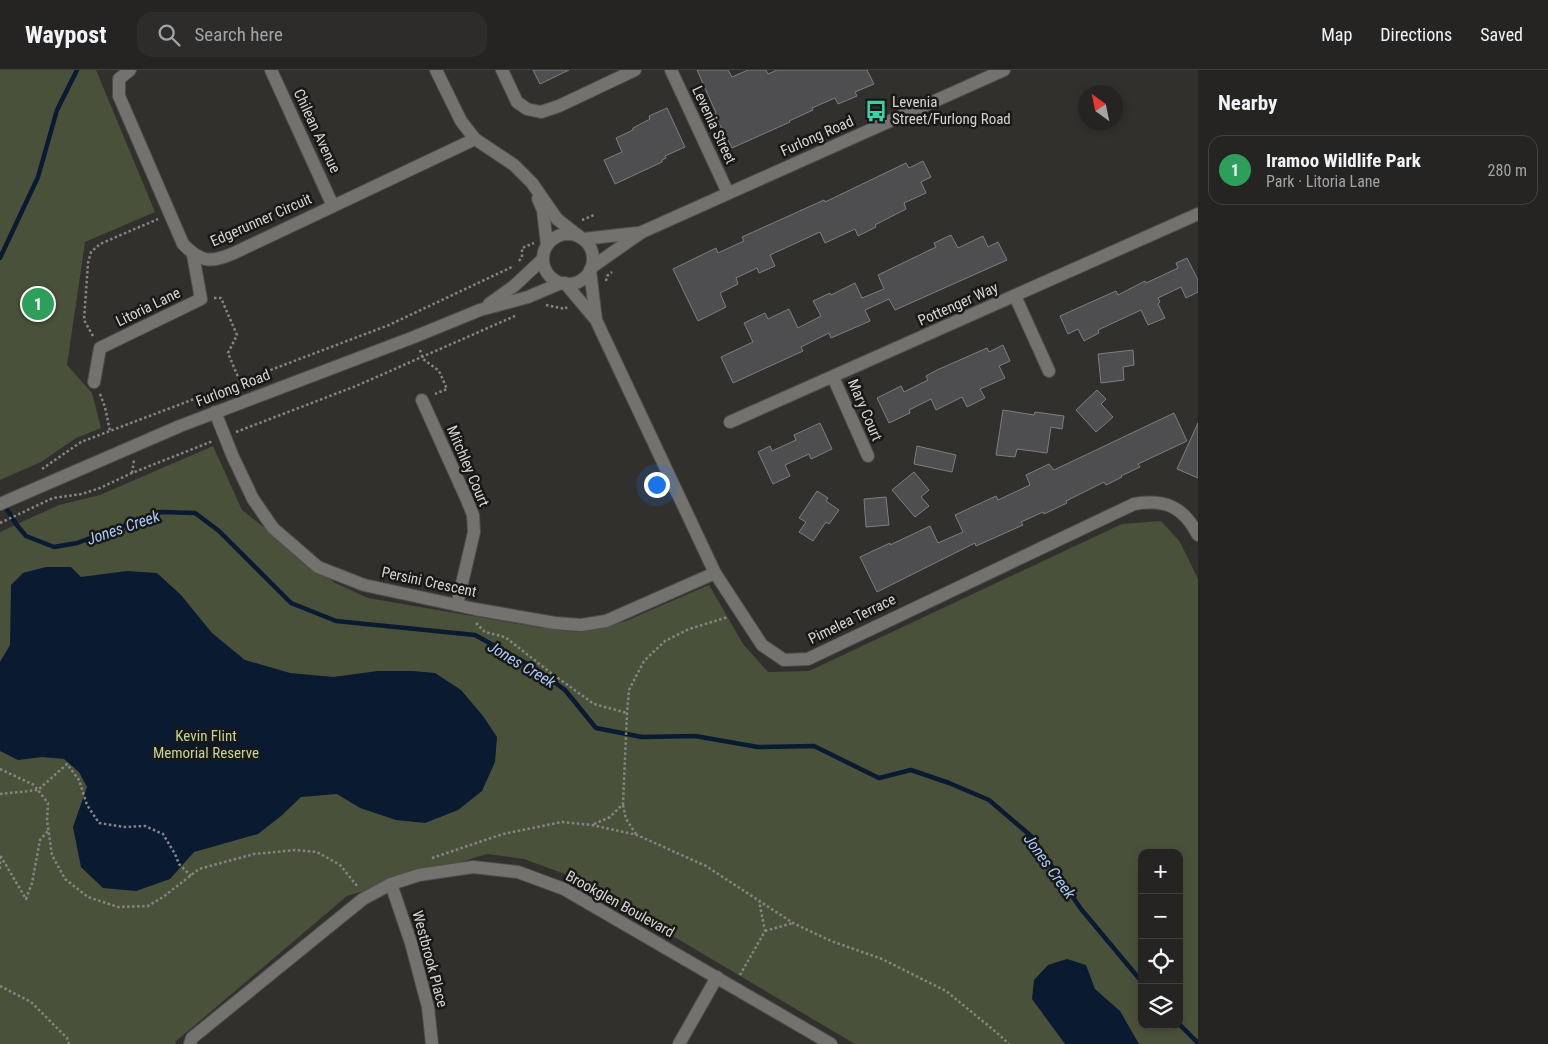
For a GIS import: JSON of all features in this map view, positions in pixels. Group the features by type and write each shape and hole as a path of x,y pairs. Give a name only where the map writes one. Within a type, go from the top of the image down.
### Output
{"street":[{"name":"Edgerunner Circuit","path":"130,70 119,80 119,96 183,244 193,255 210,260 228,255 475,139"},
{"name":"Chilean Avenue","path":"271,70 333,206"},
{"path":"436,70 461,121 475,139 514,165 532,183 557,219 582,238 591,248 593,261 591,268 580,281 563,283 548,274 544,267 543,258 547,241 543,210 532,183"},
{"path":"502,70 517,102 527,109 541,112 559,106 635,70"},
{"name":"Levenia Street","path":"671,70 728,193"},
{"name":"Furlong Road","path":"591,268 642,232 1004,70"},
{"name":"Pottenger Way","path":"730,422 1198,214"},
{"name":"Furlong Road","path":"582,238 642,232"},
{"path":"547,241 565,234 573,234 582,238"},
{"name":"Litoria Lane","path":"100,348 201,299 193,255"},
{"name":"Furlong Road","path":"480,310 514,286 543,258"},
{"name":"Pimelea Terrace","path":"591,268 596,320"},
{"name":"Furlong Road","path":"0,504 215,412 480,310 528,297 563,283"},
{"name":"Pimelea Terrace","path":"563,283 596,320 714,572 762,645 784,660 808,658 1134,504 1147,502 1171,506 1186,516 1198,535"},
{"path":"1015,296 1049,371"},
{"path":"94,382 100,348"},
{"name":"Mary Court","path":"833,376 868,456"},
{"name":"Mitchley Court","path":"422,400 473,515 474,532 457,606"},
{"name":"Persini Crescent","path":"215,412 253,499 273,528 318,567 364,585 457,606 555,623 581,625 606,621 714,572"},
{"name":"Brookglen Boulevard","path":"190,1044 192,1038 363,898 391,884 418,875 473,868 518,872 564,889 832,1044"},
{"name":"Westbrook Place","path":"391,884 411,944 425,998 432,1044"},
{"path":"679,1044 716,977"}],"path":[{"path":"100,348 84,320 88,263 91,252 100,244 170,214"},
{"path":"568,227 594,215"},
{"path":"44,468 82,442 389,325 516,265 522,257 522,248 547,241"},
{"path":"201,299 221,298 238,335 228,353 247,400"},
{"path":"0,523 53,498 82,494 100,488 132,473 356,386 516,316"},
{"path":"414,337 423,358 439,371 447,389 422,400"},
{"path":"94,382 105,407 110,431"},
{"path":"475,609 475,622 485,632 505,637 594,704 627,712"},
{"path":"637,835 626,819 623,804 629,690 644,661 665,640 689,629 726,618 740,611"},
{"path":"0,794 38,790 67,764 79,780 87,805 99,823 125,827 145,826 163,834 175,854 178,864 191,876"},
{"path":"592,825 610,817 623,804"},
{"path":"0,869 0,855 26,899 32,883 40,840 48,831"},
{"path":"733,987 765,931 759,901"},
{"path":"765,931 793,923"},
{"path":"0,986 31,1002 67,1038 69,1044"}],"green space":[{"path":"0,70 96,70 155,212 85,242 67,365 92,393 101,428 76,438 41,462 0,480"},
{"name":"Kevin Flint Memorial Reserve","path":"213,446 242,510 335,583 368,598 536,627 581,632 626,621 709,585 743,644 768,672 809,671 1122,524 1161,521 1180,542 1198,579 1198,1044 855,1044 573,877 524,859 487,854 347,896 175,1042 176,1044 0,1044 0,532 59,505 100,495"}],"water":[{"path":"46,567 71,567 81,577 127,571 157,573 181,595 212,633 245,660 290,673 333,677 378,671 435,673 461,690 483,716 497,737 495,762 482,791 458,810 425,823 396,820 360,808 337,794 301,797 258,834 194,852 170,879 136,891 103,888 81,867 73,827 87,787 79,772 64,759 42,757 18,760 0,751 0,662 10,645 11,585 23,573"},
{"path":"1067,959 1086,965 1095,989 1120,1011 1139,1044 1065,1044 1032,999 1034,980 1048,965"}],"building":[{"path":"533,70 569,70 540,84"},
{"path":"697,70 728,70 732,77 748,70 766,70 768,74 777,70 867,70 874,84 855,92 857,96 838,104 835,98 812,108 813,110 790,122 732,148 714,114 716,113"},
{"path":"667,108 685,147 665,156 666,158 662,162 615,184 604,160 622,152 616,138 650,119 649,116"},
{"path":"923,161 931,177 921,182 926,193 904,203 906,209 858,236 855,229 825,243 820,232 770,255 775,266 759,273 757,268 736,278 738,284 720,293 726,307 698,321 673,269 716,248 718,253 744,241 742,237 824,200 825,202 906,163 909,168"},
{"path":"951,235 958,248 983,236 988,247 998,242 1007,260 895,310 889,299 865,310 870,321 831,338 829,333 801,347 803,351 733,383 721,357 753,342 744,323 765,313 768,319 789,309 798,328 821,316 813,301 830,293 831,295 855,283 862,298 884,289 878,275 936,247 934,243"},
{"path":"1187,258 1198,280 1198,292 1186,298 1181,287 1158,298 1160,302 1158,304 1165,318 1148,325 1141,310 1098,330 1099,333 1084,341 1078,329 1068,334 1060,316 1116,291 1118,295 1145,281 1146,283 1178,268 1176,263"},
{"path":"1003,345 1010,361 999,366 1005,378 980,389 985,398 967,407 962,397 936,410 931,399 909,410 910,413 889,423 877,398 901,386 904,392 928,380 926,376 937,370 987,348 989,352"},
{"path":"1133,350 1134,365 1123,367 1124,380 1101,383 1098,354"},
{"path":"1097,390 1106,399 1101,404 1113,417 1096,432 1076,410"},
{"path":"1003,410 1034,415 1035,412 1064,416 1062,429 1051,427 1047,453 1017,449 1015,457 996,455"},
{"path":"1174,413 1187,441 1138,464 1140,467 1106,485 1104,482 1066,501 1067,503 1021,522 1023,525 976,546 975,543 877,592 860,557 930,526 938,543 963,532 955,515 996,496 998,500 1030,485 1026,475 1049,464 1054,470"},
{"path":"820,423 832,449 811,459 809,454 785,465 790,476 773,484 758,452 770,446 772,451 796,440 794,435"},
{"path":"1198,423 1198,478 1177,469"},
{"path":"917,446 956,455 952,472 914,464"},
{"path":"914,472 929,490 921,497 929,506 915,517 892,490"},
{"path":"817,491 828,498 826,501 839,510 829,524 826,522 813,541 799,532 806,522 799,518"},
{"path":"886,497 889,525 866,527 864,499"}],"waterway":[{"name":"Jones Creek","path":"0,258 38,177 57,110 77,70"},
{"name":"Jones Creek","path":"3,503 26,536 54,547 77,543 161,512 195,513 219,531 291,603 336,621 475,635 533,667 565,690 596,728 642,737 695,736 758,747 814,746 879,778 911,770 949,783 989,800 1031,836 1081,909 1138,977"},
{"name":"Jones Creek","path":"1183,1028 1198,1043"}],"place":[{"name":"Levenia Street/Furlong Road","path":"876,111"},
{"name":"Iramoo Wildlife Park","path":"38,304"}]}
